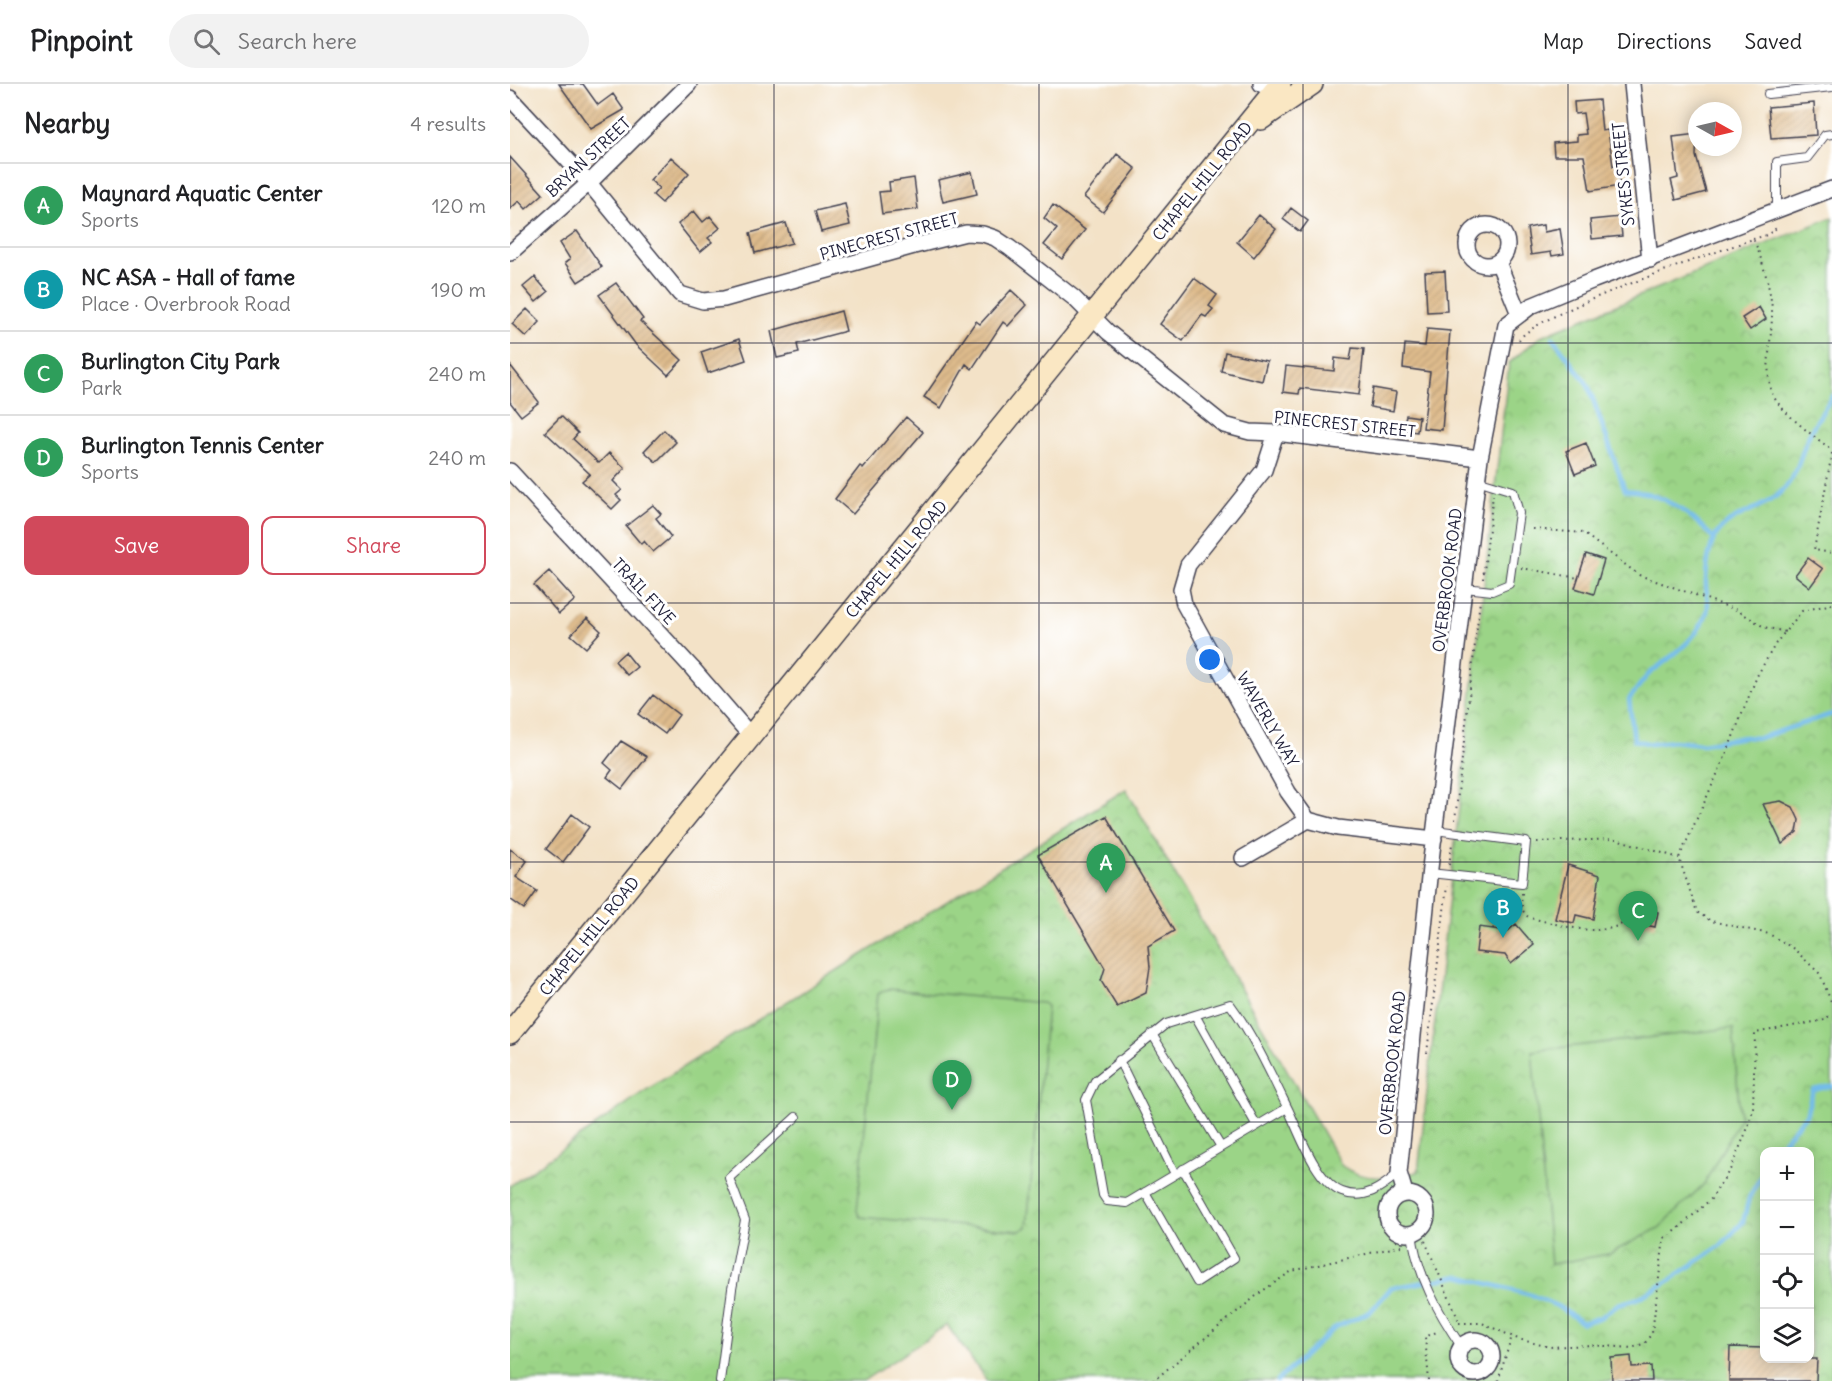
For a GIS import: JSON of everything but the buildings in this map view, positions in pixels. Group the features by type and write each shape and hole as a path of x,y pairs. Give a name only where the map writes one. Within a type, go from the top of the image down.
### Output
{"main road":[{"path":"1240,133 1312,84"},
{"name":"CHAPEL HILL ROAD","path":"510,1033 1092,317 1240,133 1272,86"}],"street":[{"name":"BRYAN STREET","path":"510,253 589,183 689,84"},
{"name":"SYKES STREET","path":"1632,84 1650,260"},
{"name":"PINECREST STREET","path":"510,98 589,183 680,294 692,298 724,299 966,233 995,238 1074,298 1092,317 1224,425 1250,432 1276,433 1480,458"},
{"path":"1498,261 1519,314 1594,280 1832,189"},
{"name":"OVERBROOK ROAD","path":"1410,1190 1399,1173 1430,873 1480,458 1506,325 1519,314"},
{"name":"WAVERLY WAY","path":"1276,433 1264,470 1188,565 1181,589 1184,604 1199,634 1288,792 1308,820"},
{"name":"TRAIL FIVE","path":"510,471 751,736"},
{"path":"1243,858 1308,820 1338,828 1435,835"},
{"path":"1410,1190 1426,1207 1427,1214 1423,1226 1412,1238 1393,1229 1387,1217 1389,1204 1398,1195 1410,1190"},
{"path":"1471,1340 1477,1340 1491,1350 1489,1367 1475,1378 1461,1366 1458,1356 1461,1346 1471,1340"}],"lane":[{"path":"1768,94 1832,87"},
{"path":"1778,209 1777,162 1807,158 1825,135 1832,134"},
{"path":"1465,588 1492,591 1509,584 1519,513 1513,491 1478,480"},
{"path":"1430,873 1522,883 1527,842 1453,832 1435,835"},
{"path":"1287,1107 1127,1203 1107,1200 1103,1196 1086,1100 1095,1081 1166,1024 1230,1004 1287,1107 1312,1161 1329,1183 1341,1192 1358,1195 1376,1192 1399,1173"},
{"path":"1195,1015 1257,1126"},
{"path":"1152,1034 1221,1147"},
{"path":"1119,1060 1175,1174"},
{"path":"720,1381 732,1289 745,1220 729,1178 796,1117"},
{"path":"1145,1192 1197,1282 1234,1258 1183,1169"},
{"path":"1412,1238 1415,1256 1430,1294 1461,1346"}],"path":[{"path":"1517,345 1521,336 1535,325 1571,308 1767,235 1779,225"},
{"path":"1753,239 1763,257 1773,312 1768,347 1772,394 1802,428 1832,451 1814,550 1832,553"},
{"path":"1426,1064 1494,484"},
{"path":"1533,529 1583,533 1639,575 1726,606 1764,627 1786,632"},
{"path":"1512,567 1578,578"},
{"path":"1832,604 1802,611 1757,676 1725,757 1679,858 1697,912 1711,921 1769,934 1794,949 1820,974 1832,1004"},
{"path":"1533,842 1616,839 1679,858"},
{"path":"1493,929 1498,880"},
{"path":"1522,883 1521,907 1524,914 1530,918 1595,932 1628,923 1640,910"},
{"path":"1428,1381 1425,1337 1460,1323 1482,1323 1512,1336 1550,1347 1591,1345 1632,1348 1645,1343 1652,1333 1664,1238 1671,1235 1710,1199 1731,1167 1747,1130 1753,1110 1755,1033 1825,1020 1832,1013"},
{"path":"1410,1190 1428,1199 1434,1214 1430,1230 1424,1237 1460,1323"},
{"path":"1153,1381 1261,1292 1292,1271 1412,1238"},
{"path":"1498,1381 1512,1336"}],"green space":[{"path":"1832,217 1832,1381 987,1381 947,1325 863,1381 510,1381 510,1186 643,1092 1126,789 1342,1166 1369,1177 1388,1177 1418,1172 1509,363 1541,336"},
{"path":"888,989 1043,1003 1047,1006 1027,1227 1020,1231 860,1217 857,1211 878,994"},
{"path":"1733,1028 1740,1118 1704,1184 1659,1228 1609,1254 1551,1264 1532,1051"}],"waterway":[{"path":"1553,338 1588,385 1625,490 1650,494 1674,505 1714,539"},
{"path":"1832,396 1811,431 1793,477 1788,484 1774,498 1729,522 1715,537 1707,570 1708,608 1703,622 1682,647 1649,674 1629,699 1634,740 1651,744 1673,741 1702,744 1744,737 1759,738 1832,714"},
{"path":"1778,1147 1806,1115 1813,1090 1832,1086"},
{"path":"1277,1381 1336,1327 1370,1312 1391,1288 1459,1276 1531,1295 1557,1306 1583,1323 1601,1317 1618,1304 1636,1299 1664,1284 1720,1246 1743,1222 1749,1198 1760,1177"}],"place":[{"name":"Maynard Aquatic Center","path":"1106,893"},
{"name":"NC ASA - Hall of fame","path":"1503,938"},
{"name":"Burlington City Park","path":"1638,941"},
{"name":"Burlington Tennis Center","path":"952,1110"}]}
